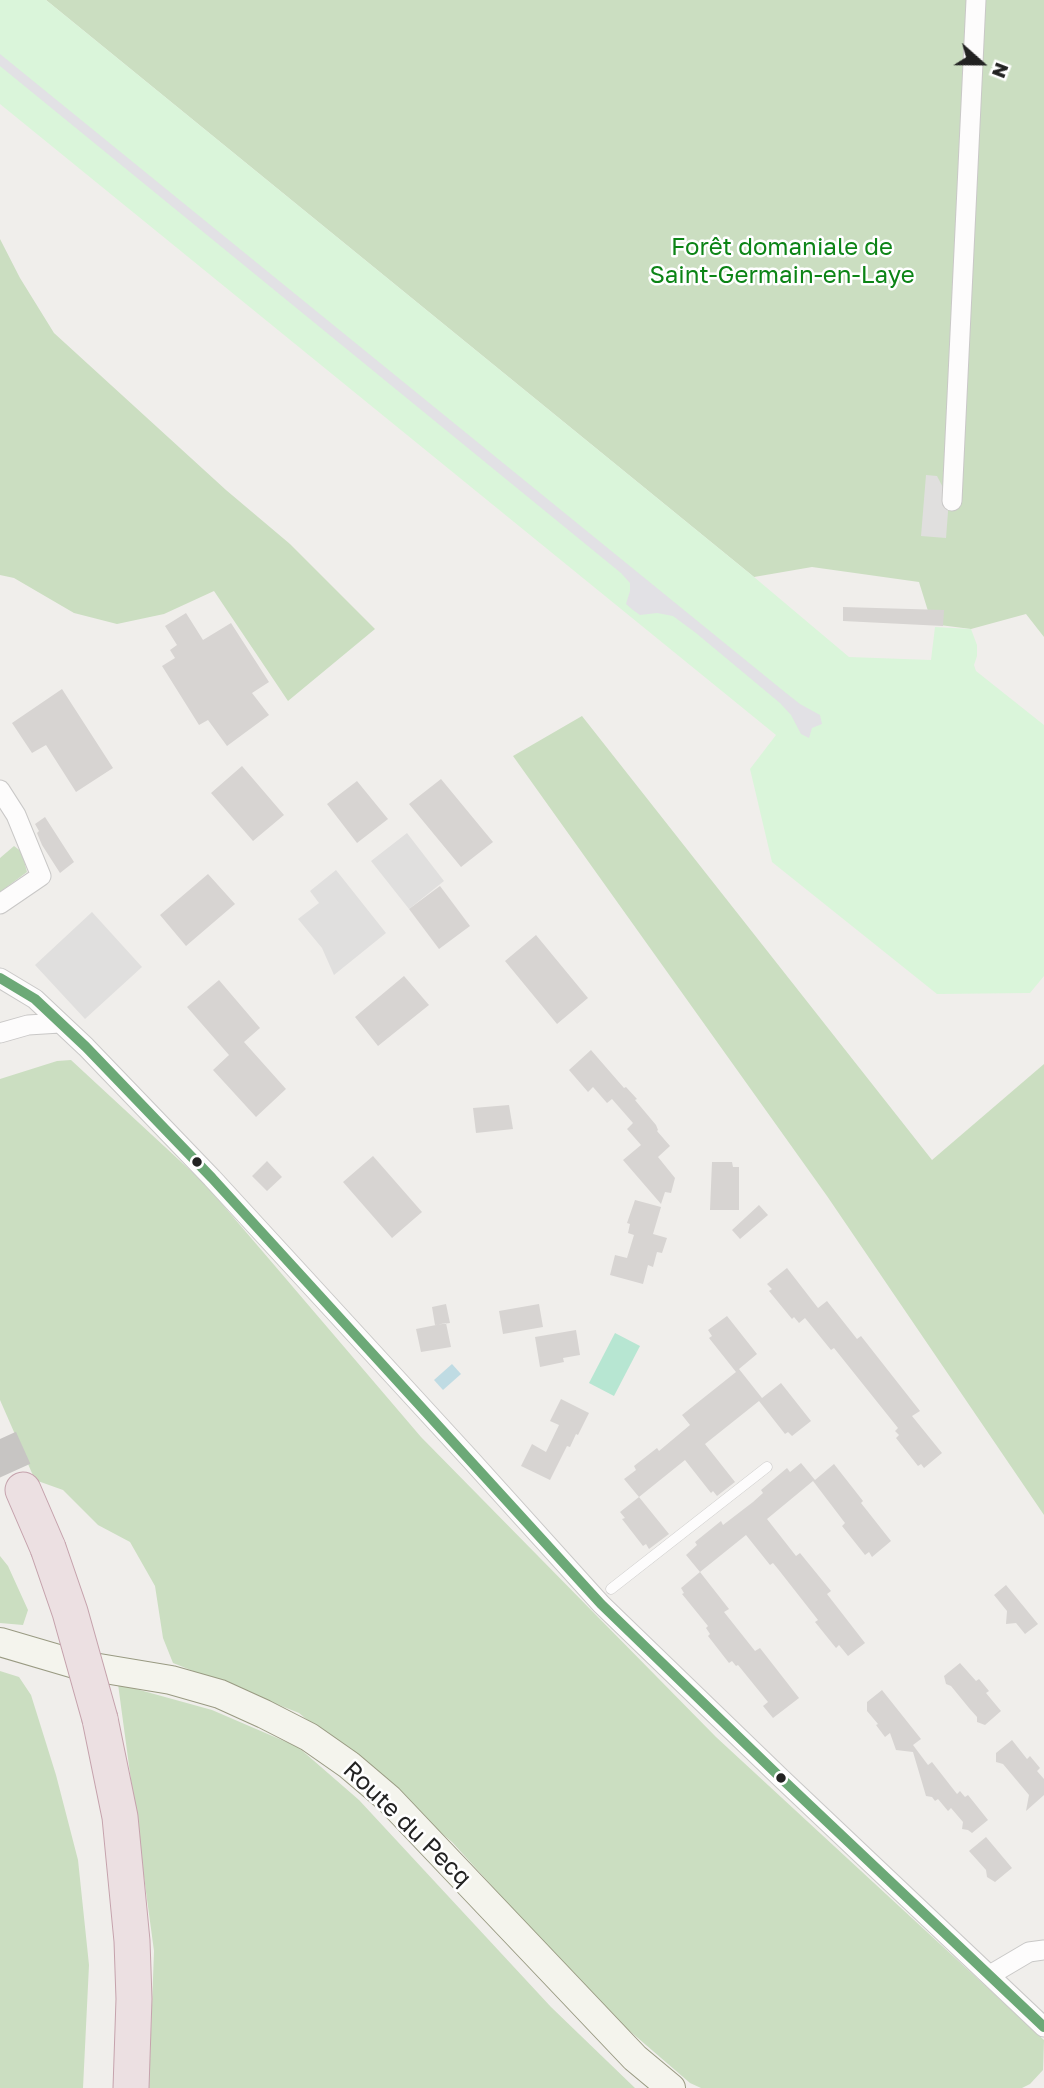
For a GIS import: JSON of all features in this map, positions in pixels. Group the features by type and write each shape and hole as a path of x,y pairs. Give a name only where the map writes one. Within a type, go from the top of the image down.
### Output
{"highway":[{"path":"13,1495 87,1664 120,1817 132,1941 134,1999 131,2088"},
{"path":"37,1553 44,1606 76,1715 96,1819 110,1946 108,2088"}],"main road":[{"name":"Route du Pecq","path":"0,1642 75,1664 171,1680 220,1694 309,1737 349,1765 389,1800 635,2058 671,2088"}],"street":[{"path":"952,500 976,0"},
{"path":"0,790 16,815 41,876 0,904"},
{"path":"0,978 35,999 86,1047 236,1203 601,1604 1044,2027"},
{"path":"0,1033 28,1025 60,1023"},
{"path":"990,1975 1029,1952 1044,1950"}],"lane":[{"path":"611,1589 767,1467"}],"green space":[{"path":"0,0 46,0 849,657 931,660 935,627 971,629 977,645 974,665 976,671 1044,725 1044,976 1030,993 937,994 772,862 750,769 776,735 0,104"},
{"name":"Forêt domaniale de Saint-Germain-en-Laye","path":"46,0 1044,0 1044,637 1026,614 971,629 932,624 919,582 812,567 754,577"},
{"path":"0,239 54,333 226,490 290,544 375,629 288,701 214,591 164,614 117,624 74,613 14,578 0,575"},
{"path":"582,716 932,1160 1044,1064 1044,1515 827,1196 513,756"},
{"path":"14,846 22,852 27,872 0,892 0,858"},
{"path":"71,1060 205,1184 421,1437 716,1737 1044,2040 1043,2070 1030,2084 1022,2088 701,2088 690,2083 602,2007 452,1842 299,1713 173,1663 163,1638 155,1586 130,1542 98,1525 63,1490 35,1480 0,1400 0,1079 57,1061"},
{"path":"615,1333 640,1346 614,1396 589,1383"},
{"path":"0,1556 8,1566 28,1610 23,1625 0,1623"},
{"path":"0,1671 19,1677 31,1695 56,1775 78,1860 89,1965 83,2088 0,2088"},
{"path":"118,1684 212,1710 298,1747 359,1800 551,2007 635,2088 149,2088 154,1951"}],"shaded area":[{"path":"0,54 786,693 820,715 822,724 812,728 809,738 801,734 791,715 780,703 673,616 657,613 640,615 633,610 626,604 630,583 621,573 0,66"},
{"path":"926,475 937,476 949,499 946,538 921,536"},
{"path":"407,833 444,881 409,909 371,861"},
{"path":"336,870 386,933 334,975 322,948 298,919 319,903 310,891"},
{"path":"92,912 142,967 85,1019 35,965"}],"water":[{"path":"452,1364 461,1374 443,1390 434,1380"}],"building":[{"path":"843,607 944,610 943,626 843,621"},
{"path":"186,613 203,640 231,623 269,682 252,693 269,715 227,746 208,720 199,725 162,666 175,658 170,650 177,645 165,626"},
{"path":"62,689 113,768 76,792 46,745 32,753 12,723"},
{"path":"242,766 284,815 253,841 211,793"},
{"path":"441,779 493,842 461,867 409,804"},
{"path":"357,781 388,819 357,843 327,804"},
{"path":"45,817 74,862 60,873 37,833 39,831 35,824"},
{"path":"208,874 235,904 186,946 160,915"},
{"path":"440,886 470,926 439,949 409,909"},
{"path":"536,935 588,998 557,1024 505,961"},
{"path":"404,976 429,1005 378,1046 355,1017"},
{"path":"219,980 260,1028 244,1042 286,1089 256,1117 213,1070 229,1055 187,1007"},
{"path":"591,1050 637,1099 635,1100 670,1146 658,1157 675,1178 671,1193 665,1192 661,1204 623,1160 641,1145 627,1129 633,1123 612,1099 607,1103 593,1087 588,1092 569,1070"},
{"path":"509,1105 513,1129 476,1133 473,1108"},
{"path":"373,1156 422,1212 392,1238 343,1182"},
{"path":"267,1161 282,1177 267,1191 252,1176"},
{"path":"712,1162 732,1162 733,1167 739,1167 739,1210 710,1210"},
{"path":"635,1200 661,1207 653,1234 667,1238 662,1253 657,1252 653,1267 648,1265 643,1284 610,1275 615,1255 627,1258 634,1235 628,1233 630,1224 627,1223"},
{"path":"759,1205 768,1215 740,1239 732,1230"},
{"path":"787,1268 818,1308 827,1301 857,1339 861,1336 920,1411 912,1416 942,1453 924,1468 921,1464 918,1466 896,1438 899,1435 895,1431 898,1428 834,1348 831,1350 805,1318 799,1323 794,1317 792,1319 769,1291 772,1289 767,1284"},
{"path":"446,1304 450,1323 435,1325 432,1307"},
{"path":"539,1304 543,1327 503,1334 499,1311"},
{"path":"727,1316 757,1354 739,1369 762,1398 781,1383 811,1421 792,1436 788,1432 785,1434 759,1401 705,1444 735,1482 717,1496 713,1491 711,1493 685,1460 639,1497 624,1479 636,1470 634,1466 657,1448 659,1451 690,1425 682,1415 736,1372 709,1338 712,1336 708,1330"},
{"path":"446,1323 451,1347 421,1352 416,1329"},
{"path":"576,1330 580,1355 563,1358 564,1362 540,1367 535,1337"},
{"path":"561,1399 589,1413 570,1447 567,1446 550,1480 521,1466 532,1444 546,1452 559,1425 550,1421"},
{"path":"801,1463 815,1480 834,1464 891,1541 872,1557 869,1552 865,1555 842,1526 845,1523 813,1481 767,1519 796,1556 800,1553 831,1591 827,1594 865,1643 848,1656 839,1645 836,1648 778,1569 773,1563 770,1565 746,1535 700,1572 686,1555 697,1545 695,1542 721,1521 723,1525 753,1502 763,1493 761,1490 787,1468 790,1472"},
{"path":"639,1497 669,1534 649,1549 646,1544 643,1546 622,1519 625,1518 620,1512"},
{"path":"700,1572 729,1609 724,1612 755,1651 760,1648 799,1698 773,1718 763,1706 768,1702 738,1665 732,1661 729,1663 708,1636 708,1626 682,1594 684,1593 681,1588"},
{"path":"1006,1585 1038,1624 1025,1634 1016,1623 1006,1624 1007,1611 994,1595"},
{"path":"960,1663 976,1681 979,1679 989,1691 986,1693 1001,1711 985,1725 977,1722 977,1717 951,1686 946,1684 944,1676"},
{"path":"882,1690 921,1739 913,1745 928,1765 932,1762 957,1794 960,1791 965,1797 968,1795 988,1820 972,1833 962,1829 963,1822 951,1808 948,1811 938,1799 935,1801 926,1796 913,1752 896,1750 890,1733 885,1737 867,1711 867,1702"},
{"path":"1012,1740 1027,1759 1030,1756 1040,1768 1037,1771 1044,1779 1044,1795 1026,1811 1029,1795 1003,1764 996,1762 996,1753"},
{"path":"986,1837 1012,1868 995,1882 987,1877 986,1870 969,1851"}],"tunnel":[{"path":"0,1439 23,1490"}],"transit line":[{"path":"0,978 35,999 86,1047 212,1178 601,1604 1044,2027"}]}
